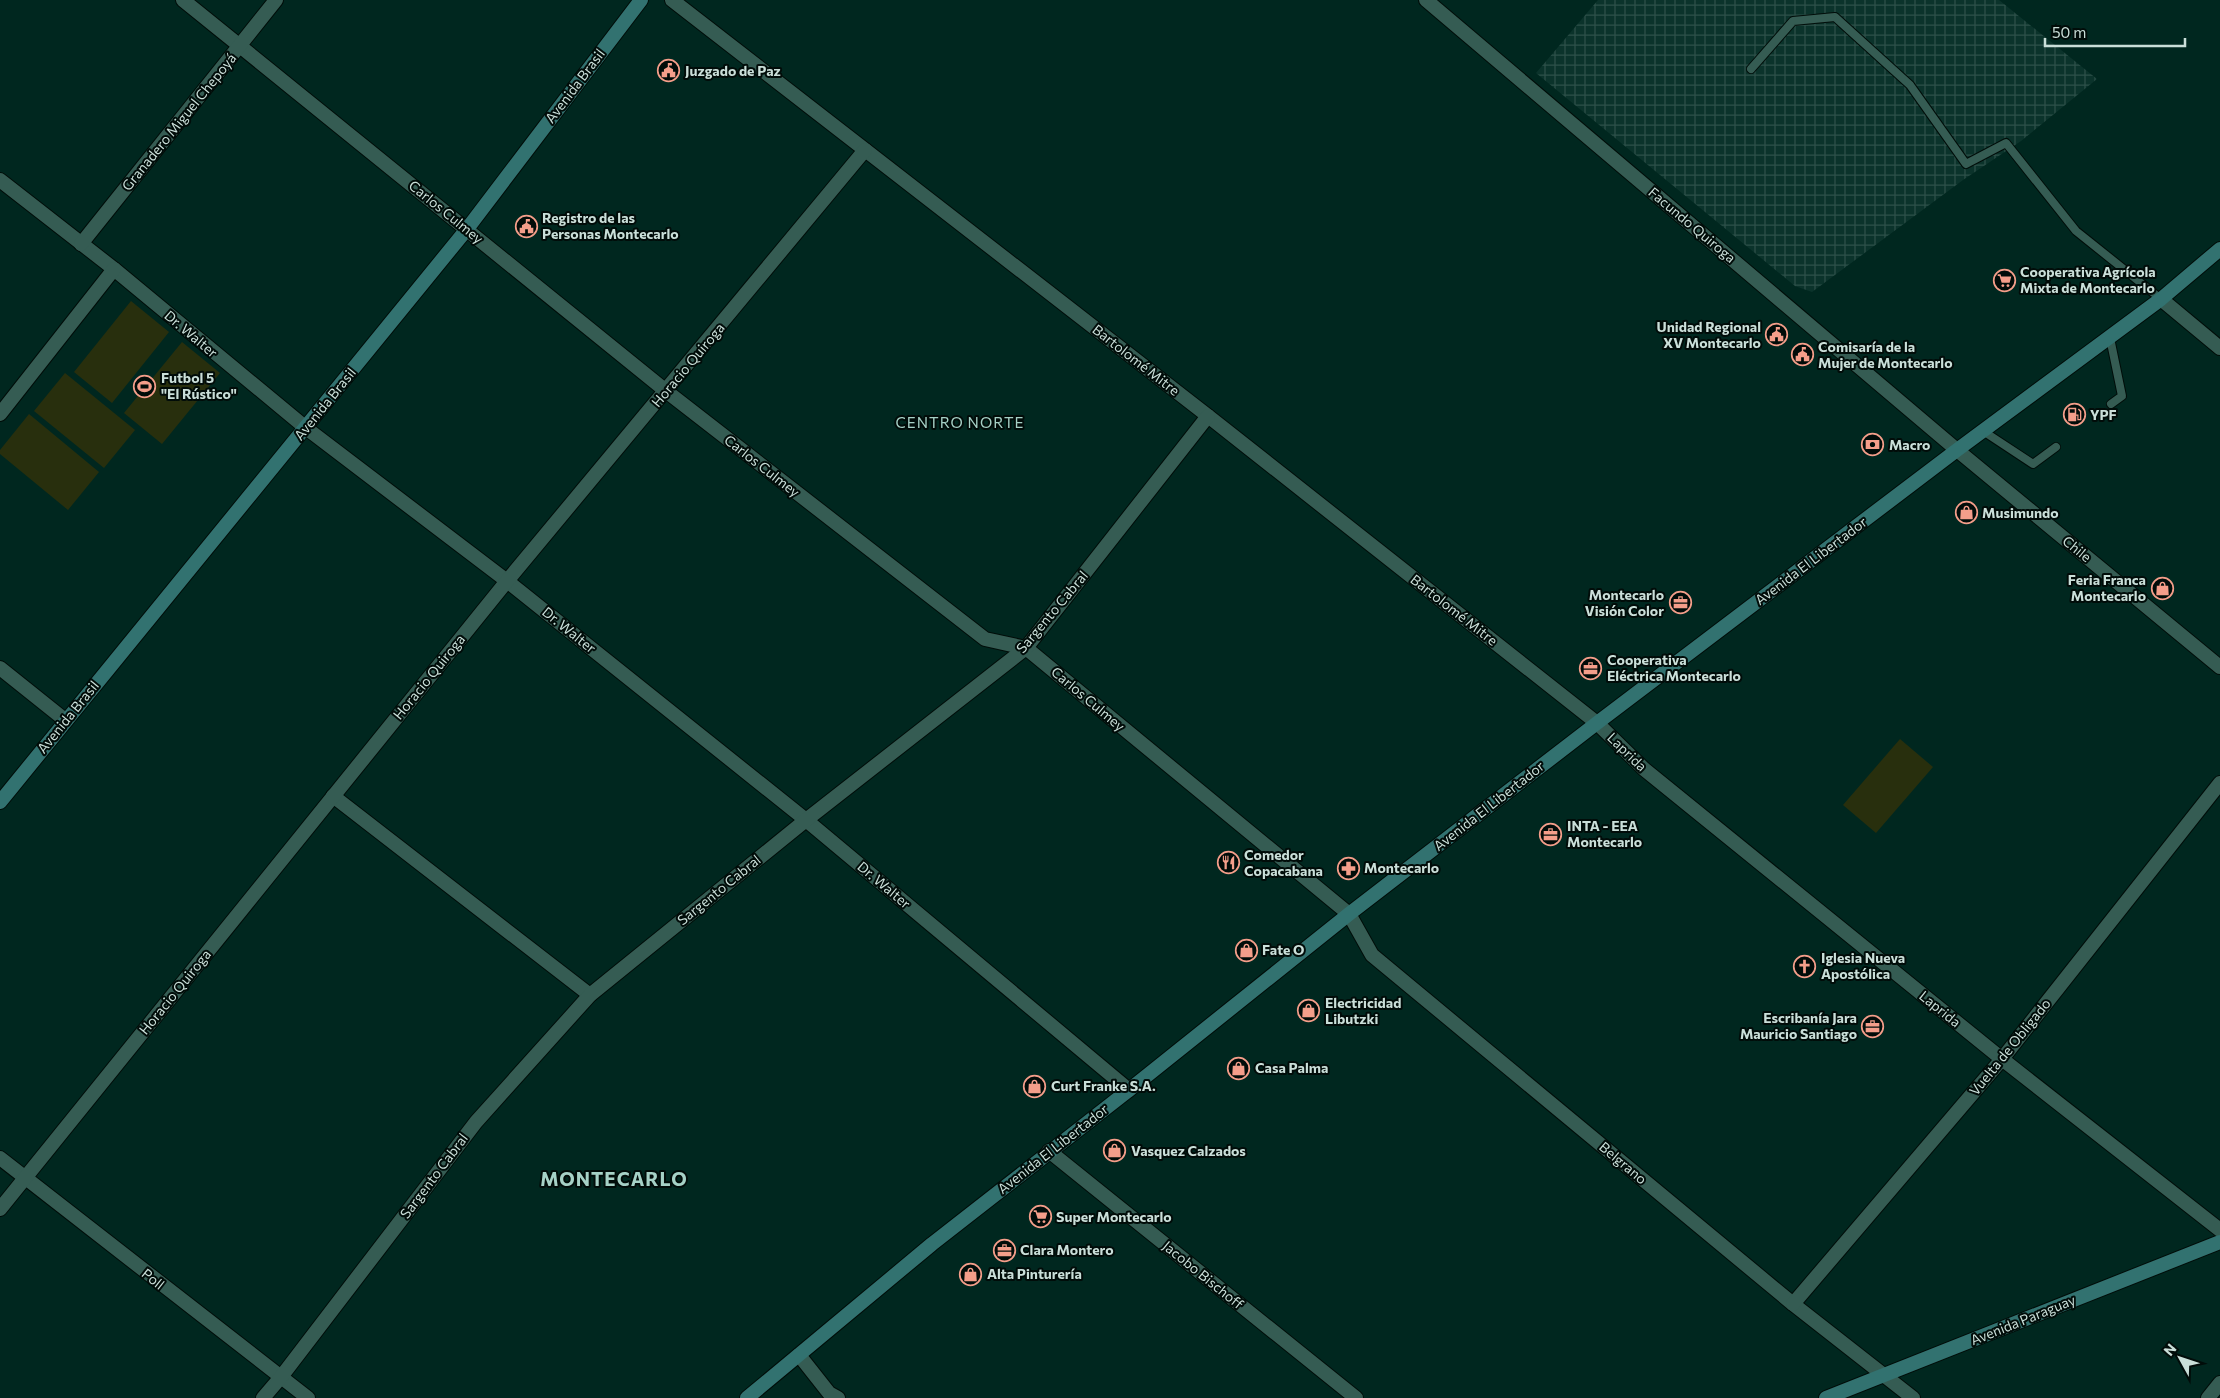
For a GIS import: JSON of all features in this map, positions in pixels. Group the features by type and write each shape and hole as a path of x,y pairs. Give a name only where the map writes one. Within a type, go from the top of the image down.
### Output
{"main road":[{"name":"Avenida Brasil","path":"0,802 467,229 641,0"},
{"name":"Avenida El Libertador","path":"747,1398 932,1244 1049,1151 1130,1090 1349,914 1957,450 2110,338 2161,299 2220,249"},
{"name":"Avenida Paraguay","path":"1826,1398 2220,1242"}],"street":[{"name":"Carlos Culmey","path":"183,0 666,391 984,639 1026,648 1349,914"},
{"name":"Granadero Miguel Chepoyá","path":"82,244 276,0"},
{"name":"Bartolomé Mitre","path":"672,0 1208,416 1597,723"},
{"name":"Facundo Quiroga","path":"1426,0 1957,450"},
{"name":"Horacio Quiroga","path":"0,1209 506,581 865,150"},
{"name":"Dr. Walter","path":"0,180 82,244 306,428 506,581 806,820 1130,1090"},
{"path":"0,414 114,270"},
{"path":"2161,299 2220,348"},
{"name":"Sargento Cabral","path":"263,1398 476,1122 590,995 806,820 1026,648 1208,416"},
{"name":"Chile","path":"1957,450 2220,666"},
{"path":"0,668 66,720"},
{"name":"Laprida","path":"1597,723 1644,769 2002,1059 2220,1230"},
{"name":"Vuelta de Obligado","path":"1794,1304 2002,1059 2220,783"},
{"path":"333,796 590,995"},
{"name":"Belgrano","path":"1349,914 1372,955 1794,1304 1913,1398"},
{"name":"Jacobo Bischoff","path":"1049,1151 1356,1398"},
{"name":"Poll","path":"0,1158 308,1398"},
{"path":"799,1355 829,1393 838,1398"},
{"path":"2208,1398 2220,1383"}],"lane":[{"path":"1751,69 1793,21 1835,17 1910,84 1966,164 2006,143 2076,230 2161,299"},
{"path":"2110,338 2122,396 2111,404"},
{"path":"1983,431 2033,464 2056,447"}],"shaded area":[{"path":"1598,0 1999,0 2097,79 2021,141 1963,180 1812,292 1795,286 1536,73"}],"green space":[{"path":"131,301 169,332 112,403 74,372"},
{"path":"182,342 220,373 162,444 124,413"},
{"path":"65,373 135,430 104,468 34,411"},
{"path":"29,414 99,472 68,510 0,454 0,450"},
{"path":"1900,739 1933,767 1876,833 1843,805"}],"place":[{"name":"Juzgado de Paz","path":"669,71"},
{"name":"Registro de las Personas Montecarlo","path":"526,226"},
{"name":"Cooperativa Agrícola Mixta de Montecarlo","path":"2004,280"},
{"name":"Unidad Regional XV Montecarlo","path":"1777,335"},
{"name":"Comisaría de la Mujer de Montecarlo","path":"1802,355"},
{"name":"Futbol 5 \"El Rústico\"","path":"145,386"},
{"name":"YPF","path":"2074,415"},
{"name":"Macro","path":"1873,445"},
{"name":"Musimundo","path":"1966,513"},
{"name":"Feria Franca Montecarlo","path":"2162,588"},
{"name":"Montecarlo Visión Color","path":"1680,603"},
{"name":"Cooperativa Eléctrica Montecarlo","path":"1591,668"},
{"name":"INTA - EEA Montecarlo","path":"1551,834"},
{"name":"Comedor Copacabana","path":"1228,863"},
{"name":"Montecarlo","path":"1348,868"},
{"name":"Fate O","path":"1246,950"},
{"name":"Iglesia Nueva Apostólica","path":"1805,966"},
{"name":"Electricidad Libutzki","path":"1309,1011"},
{"name":"Escribanía Jara Mauricio Santiago","path":"1873,1026"},
{"name":"Casa Palma","path":"1239,1068"},
{"name":"Curt Franke S.A.","path":"1035,1086"},
{"name":"Vasquez Calzados","path":"1115,1151"},
{"name":"Super Montecarlo","path":"1040,1217"},
{"name":"Clara Montero","path":"1004,1250"},
{"name":"Alta Pinturería","path":"971,1274"}],"district":[{"name":"CENTRO NORTE","path":"960,423"},
{"name":"MONTECARLO","path":"614,1179"}]}
